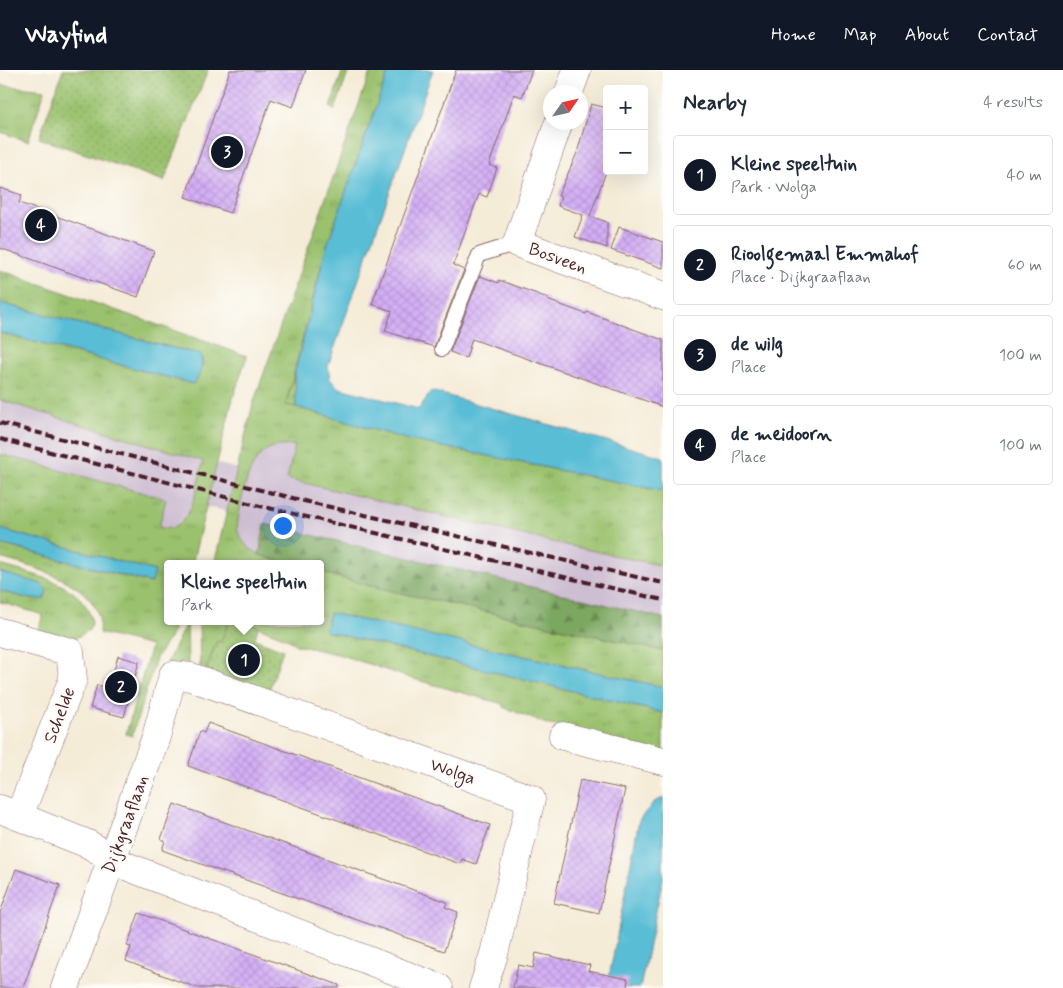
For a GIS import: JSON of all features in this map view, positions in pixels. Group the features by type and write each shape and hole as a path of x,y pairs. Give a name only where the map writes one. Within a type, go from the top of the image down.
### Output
{"street":[{"path":"572,85 577,70"},
{"name":"Bosveen","path":"556,130 517,243 663,296"},
{"name":"Schelde","path":"0,632 70,652 73,679 10,813 88,844 113,857"},
{"name":"Dijkgraaflaan","path":"65,988 156,737 173,675 191,677"},
{"name":"Wolga","path":"191,677 531,799 494,954 483,988"},
{"path":"563,736 663,761"},
{"path":"113,857 126,866 439,988"}],"lane":[{"path":"442,348 479,255 517,243"}],"shaded area":[{"path":"0,320 211,462 250,472 254,462 272,447 295,445 287,479 663,566 663,618 520,586 324,620 324,560 257,560 258,555 246,546 239,535 237,528 238,514 191,503 187,514 175,526 168,529 160,527 147,574 0,533"}],"green space":[{"path":"63,70 208,70 164,181 39,138"},
{"path":"343,70 349,70 335,110 330,107"},
{"path":"371,70 389,70 326,248 286,404 409,440 663,491 663,566 287,479 295,445 271,448 263,453 250,471 240,507 237,528 240,537 250,549 276,560 215,560 253,404"},
{"path":"0,85 45,90 28,141 0,132"},
{"path":"0,270 247,356 233,398 193,560 164,560 164,625 175,625 169,639 156,658 132,736 126,734 151,646 99,633 99,617 93,604 84,593 58,577 0,558 0,544 151,583 155,571 0,529 0,454 166,499 159,527 170,528 179,524 186,517 195,494 203,461 0,400 0,333 193,384 203,364 201,355 0,303"},
{"path":"295,372 296,407 286,405"},
{"path":"265,524 663,618 663,651 370,586 324,573 324,560 276,560 259,555"},
{"path":"0,565 42,577 69,589 80,598 88,609 92,623 89,630 71,641 38,631 43,615 0,602 0,591 30,599 41,584 0,572"},
{"path":"324,573 370,586 663,651 663,687 330,613 325,631 663,713 663,753 549,725 503,707 503,704 410,678 341,655 296,645 286,638 253,625 324,625"},
{"path":"185,625 187,625 188,663 175,663 164,669"},
{"path":"199,625 227,625 221,642 217,641 206,670 200,667"},
{"path":"227,625 253,625 258,627 255,639 283,650 268,693 206,670 217,641 221,642"}],"water":[{"path":"389,70 433,70 328,366 330,379 339,388 419,409 431,391 663,457 663,491 409,440 296,407 295,372 326,248"},
{"path":"0,303 201,355 200,374 193,384 0,333"},
{"path":"0,529 155,571 152,583 0,544"},
{"path":"0,572 41,584 47,591 44,599 30,599 0,591"},
{"path":"330,613 663,687 663,713 325,631"},
{"path":"663,798 663,878 640,988 607,988 639,820 654,802"}],"building":[{"path":"230,70 306,70 293,107 271,99 230,213 185,197"},
{"path":"456,70 532,70 522,97 514,94 489,165 497,168 487,197 479,194 453,265 464,270 434,347 385,331 392,311 372,304"},
{"path":"591,104 603,107 603,175 605,175 590,216 607,222 607,248 575,237 583,215 558,206 561,197 558,196 577,153 584,130 588,130 588,114"},
{"path":"0,188 22,195 19,203 154,251 138,297 0,248"},
{"path":"619,227 663,242 663,268 611,250"},
{"path":"480,276 499,283 499,280 548,298 547,300 586,314 587,312 663,340 663,407 472,339 466,358 450,352"},
{"path":"118,656 139,662 124,717 90,708 97,685 109,688"},
{"path":"208,723 490,825 476,864 462,859 460,864 188,766 200,731 204,733"},
{"path":"580,780 625,789 599,913 554,903"},
{"path":"174,804 447,902 445,907 458,912 444,951 162,850 165,841 161,839"},
{"path":"16,869 60,885 23,988 0,988 0,913"},
{"path":"139,913 339,985 339,988 198,988 178,981 126,961 131,947 127,946"},
{"path":"536,953 590,965 588,971 628,979 627,988 513,988 518,965 533,968"}],"railway":[{"path":"0,423 308,502 663,583"},
{"path":"0,439 260,506 663,600"}],"place":[{"name":"de wilg","path":"227,152"},
{"name":"de meidoorn","path":"41,225"},
{"name":"Kleine speeltuin","path":"244,660"},
{"name":"Rioolgemaal Emmahof","path":"121,687"}]}
